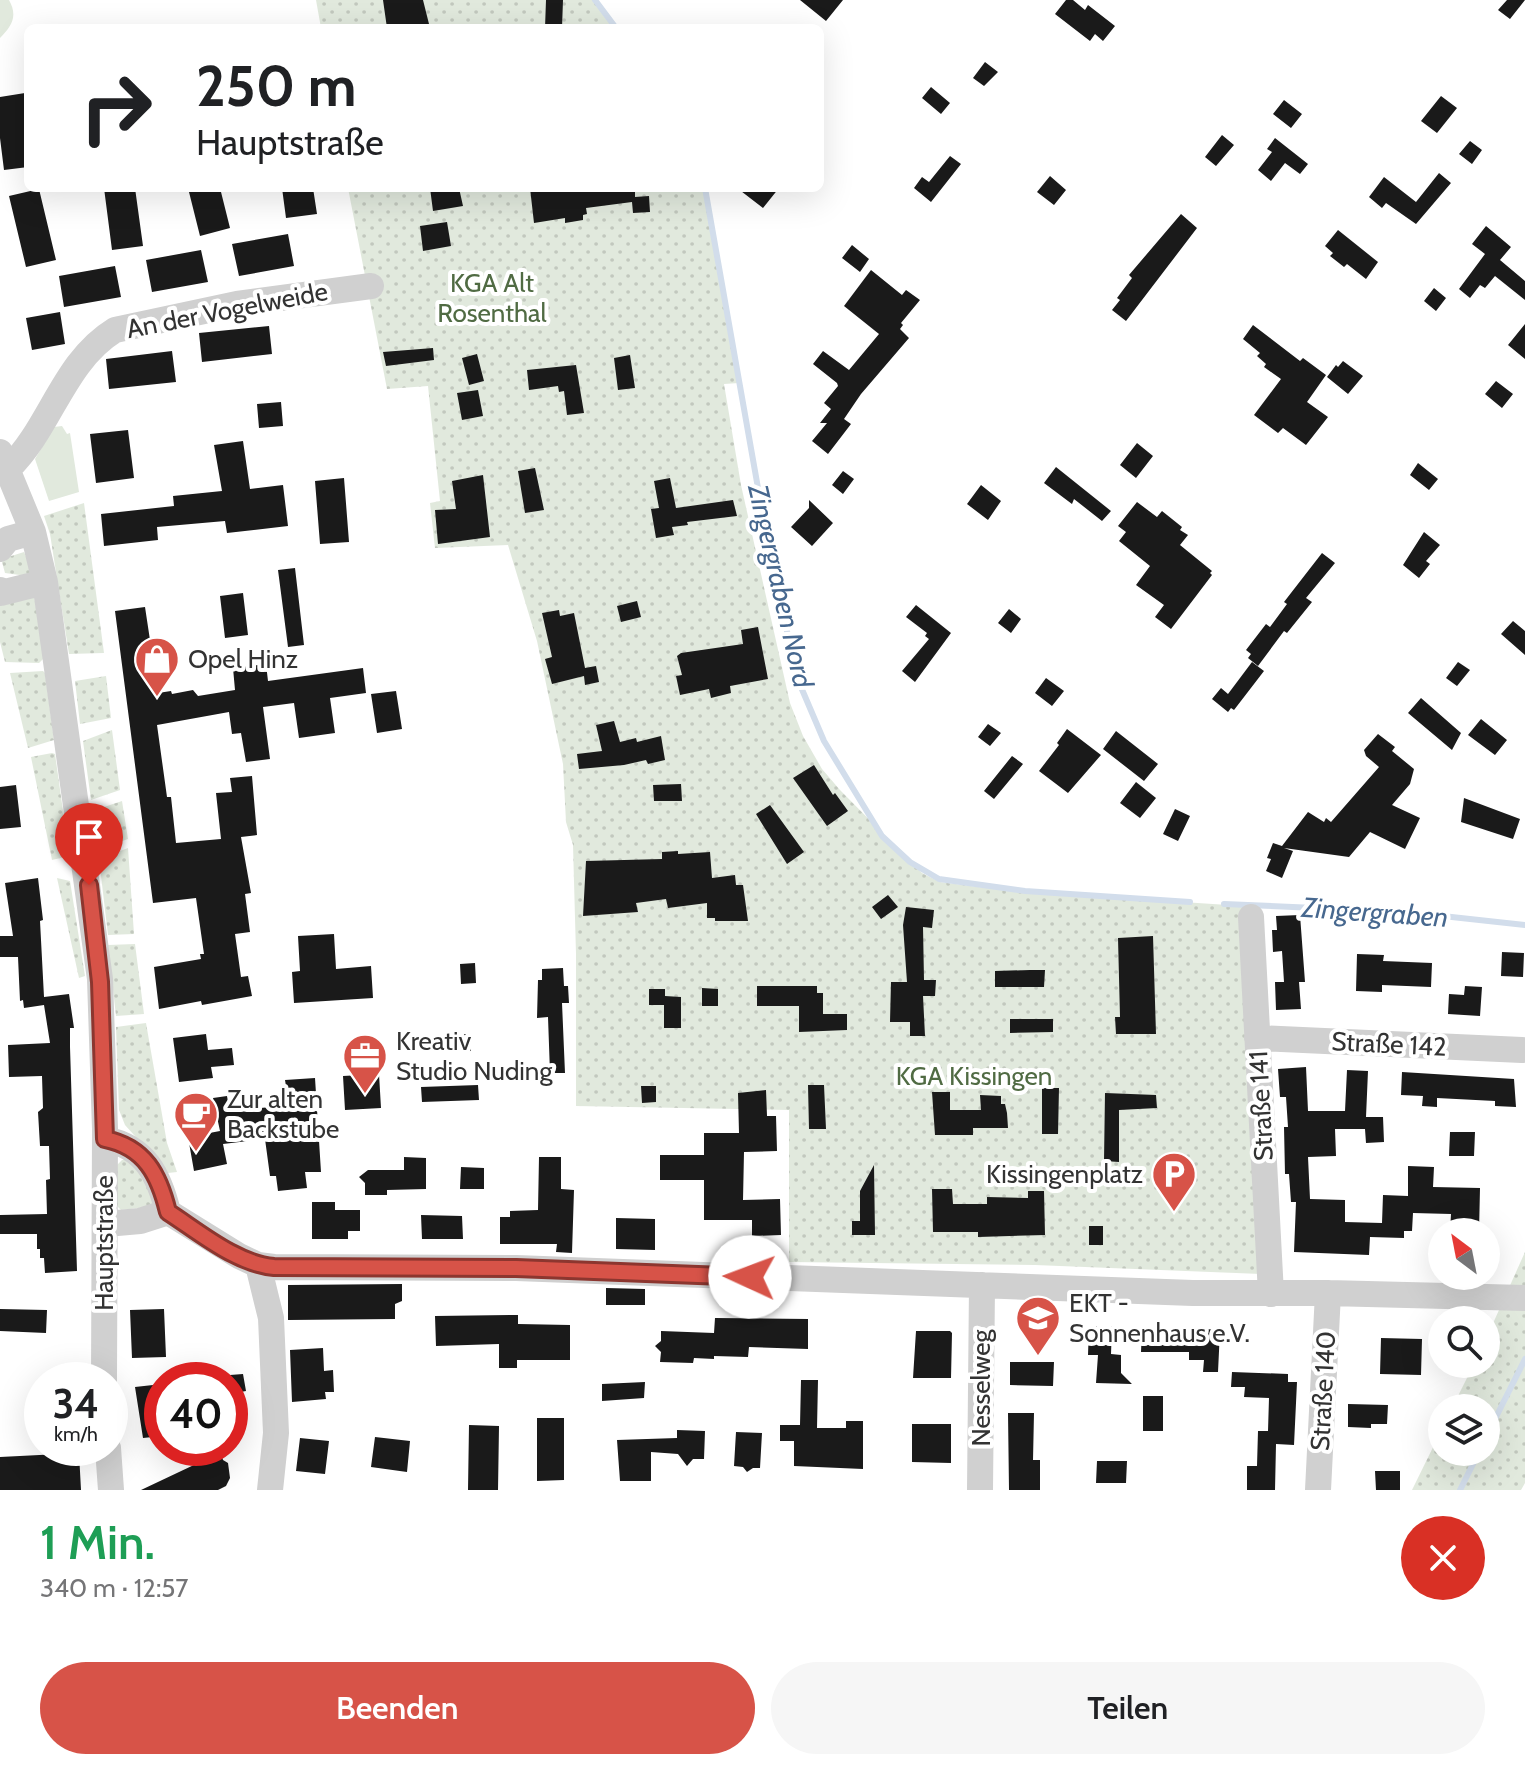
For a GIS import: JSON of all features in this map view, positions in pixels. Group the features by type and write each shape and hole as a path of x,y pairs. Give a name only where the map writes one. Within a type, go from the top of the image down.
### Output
{"street":[{"name":"An der Vogelweide","path":"4,460 26,451 85,354 115,330 237,304 371,286"},
{"name":"Hauptstraße","path":"4,460 33,532 45,582 97,940 105,1139 104,1362"},
{"path":"0,549 8,539 33,532"},
{"path":"0,590 1,593 45,582"},
{"name":"Straße 141","path":"1251,917 1271,1294"},
{"name":"Straße 142","path":"1257,1038 1522,1050"},
{"path":"105,1139 123,1143 140,1154 162,1188 173,1216"},
{"path":"106,1224 173,1216 258,1265 516,1268 1271,1294 1525,1298"},
{"path":"258,1265 271,1318 276,1433 270,1490"},
{"name":"Nesselweg","path":"980,1490 982,1285"},
{"name":"Straße 140","path":"1318,1490 1328,1293"},
{"path":"109,1466 111,1490"}],"green space":[{"path":"0,0 9,0 13,16 0,38"},
{"path":"316,0 595,0 613,24 320,24"},
{"name":"KGA Kissingen","path":"349,192 706,192 739,383 724,384 741,485 790,703 803,736 822,769 840,790 922,873 940,882 1002,890 1243,906 1261,1274 1035,1265 789,1262 789,1110 576,1106 573,845 566,822 563,764 537,641 508,545 435,548 430,503 440,501 428,386 387,389"},
{"path":"62,426 67,434 70,433 79,492 49,501 35,459 54,427"},
{"path":"84,503 104,653 69,654 50,534 44,516"},
{"path":"24,552 32,570 27,576 5,573 2,562 5,558"},
{"path":"34,595 44,658 39,663 5,662 0,642 0,604"},
{"path":"43,671 54,740 28,748 10,673"},
{"path":"106,676 111,718 80,724 75,681"},
{"path":"112,730 120,790 91,800 83,741"},
{"path":"55,754 69,856 52,860 31,757"},
{"path":"122,801 128,839 97,850 92,811"},
{"path":"128,848 134,934 108,935 99,859"},
{"path":"57,878 70,881 85,976 79,978"},
{"path":"135,944 144,1014 116,1016 108,945"},
{"path":"146,1023 167,1143 177,1172 168,1173 125,1125 119,1110 116,1027"},
{"path":"122,1160 127,1160 155,1189 156,1206 121,1210 117,1206 115,1167"},
{"path":"1525,1252 1525,1483 1521,1490 1412,1490 1428,1457 1428,1466 1500,1466 1500,1394 1459,1394 1467,1378 1500,1378 1500,1308"}],"building":[{"path":"383,0 423,0 429,24 386,24"},
{"path":"546,0 563,0 562,24 545,24"},
{"path":"800,0 843,0 826,21"},
{"path":"1066,0 1073,0 1085,10 1088,5 1115,26 1103,41 1095,34 1090,41 1055,14"},
{"path":"1507,0 1525,0 1510,19 1498,10"},
{"path":"985,62 998,72 984,86 973,78"},
{"path":"931,87 950,103 941,114 922,98"},
{"path":"24,93 24,168 4,170 0,97"},
{"path":"1441,96 1457,108 1437,133 1421,121"},
{"path":"1284,100 1302,114 1291,128 1273,114"},
{"path":"1222,135 1234,145 1216,166 1205,157"},
{"path":"1275,138 1308,164 1300,174 1285,163 1271,181 1258,170 1272,152 1267,149"},
{"path":"1470,141 1482,150 1472,164 1459,154"},
{"path":"950,156 961,164 931,202 914,188 922,177 929,182"},
{"path":"1439,173 1451,183 1416,224 1386,203 1382,208 1369,197 1384,177 1416,202"},
{"path":"1050,176 1066,190 1054,205 1037,192"},
{"path":"40,192 56,260 26,267 9,196"},
{"path":"105,192 136,192 143,246 112,250"},
{"path":"189,192 221,192 230,228 200,236"},
{"path":"283,192 314,192 317,214 286,218"},
{"path":"431,192 460,192 463,206 433,211"},
{"path":"530,192 635,192 635,197 649,196 650,212 633,213 632,202 586,208 587,214 583,215 583,220 565,223 565,218 534,223"},
{"path":"742,192 776,192 763,208"},
{"path":"1181,214 1197,228 1126,321 1112,310 1120,300 1117,298 1132,278 1129,275"},
{"path":"447,222 451,246 423,251 420,226"},
{"path":"1486,226 1511,247 1500,260 1525,281 1525,300 1495,276 1485,288 1480,285 1470,298 1459,289 1485,254 1472,244"},
{"path":"1338,230 1378,262 1366,279 1347,264 1344,267 1330,256 1333,253 1325,246"},
{"path":"288,234 294,266 239,276 232,244"},
{"path":"852,245 869,259 860,272 842,258"},
{"path":"201,250 208,282 152,292 146,260"},
{"path":"115,266 121,297 64,307 59,276"},
{"path":"871,270 902,295 906,290 920,300 901,323 900,329 909,338 861,394 844,419 851,424 828,454 812,441 827,423 820,423 831,409 824,403 838,386 813,364 823,351 849,370 879,334 844,306"},
{"path":"1434,288 1446,298 1436,311 1424,301"},
{"path":"60,312 65,344 32,350 26,318"},
{"path":"1525,324 1525,359 1508,345"},
{"path":"1253,325 1300,361 1303,358 1326,375 1307,402 1328,417 1306,445 1283,428 1278,433 1254,415 1281,379 1264,367 1266,364 1257,356 1260,353 1243,339"},
{"path":"269,326 272,354 202,362 199,333"},
{"path":"433,348 434,360 386,366 383,352"},
{"path":"172,351 176,382 109,389 106,359"},
{"path":"477,354 484,381 469,385 462,358"},
{"path":"630,355 635,388 618,390 614,358"},
{"path":"1343,361 1363,376 1348,394 1327,377"},
{"path":"576,365 584,413 567,415 564,391 559,392 558,386 529,390 527,370"},
{"path":"1496,381 1513,394 1502,408 1485,394"},
{"path":"478,390 483,416 462,420 457,393"},
{"path":"281,402 283,426 259,428 257,404"},
{"path":"128,430 134,478 96,483 90,434"},
{"path":"243,441 250,489 283,485 288,526 227,533 225,521 157,527 158,540 104,546 101,514 174,506 173,496 222,491 214,445"},
{"path":"1137,443 1153,456 1136,478 1120,465"},
{"path":"1418,463 1438,479 1429,490 1410,475"},
{"path":"1056,467 1111,511 1102,521 1074,499 1072,504 1044,483"},
{"path":"535,468 544,510 525,513 518,471"},
{"path":"843,471 854,479 843,494 832,485"},
{"path":"483,475 490,537 438,544 435,510 456,509 452,481"},
{"path":"344,478 349,542 320,544 315,481"},
{"path":"670,478 676,508 733,500 737,516 687,522 688,525 672,527 674,535 656,538 651,509 659,508 654,481"},
{"path":"981,485 1001,501 988,520 967,504"},
{"path":"809,500 833,523 812,546 791,527 809,508"},
{"path":"1137,502 1157,517 1162,511 1182,527 1180,530 1188,535 1180,545 1212,571 1171,629 1155,617 1164,605 1136,585 1150,566 1119,541 1126,532 1118,526"},
{"path":"1424,532 1440,545 1426,561 1430,564 1419,578 1403,565"},
{"path":"1322,553 1335,563 1306,598 1312,602 1287,633 1284,631 1258,666 1248,658 1251,654 1246,650 1266,624 1270,627 1287,604 1284,602"},
{"path":"295,568 304,645 288,647 278,570"},
{"path":"243,593 248,635 225,638 220,596"},
{"path":"637,601 641,617 621,622 617,606"},
{"path":"916,605 951,633 915,682 902,671 929,639 925,636 927,633 906,617"},
{"path":"145,607 158,693 193,690 198,696 235,690 233,668 266,664 268,681 363,668 366,693 330,698 335,733 299,738 294,703 263,707 270,759 246,762 241,733 232,734 229,712 157,725 176,843 221,839 216,793 232,792 230,778 252,776 257,835 241,837 251,893 245,894 250,932 235,934 241,977 248,976 252,996 159,1009 154,967 201,959 200,954 204,954 196,898 153,903 115,611"},
{"path":"1009,609 1021,619 1011,633 998,623"},
{"path":"559,610 560,616 574,613 585,668 596,666 599,682 585,685 584,676 552,684 545,659 552,657 542,613"},
{"path":"1513,621 1525,631 1525,655 1501,634"},
{"path":"758,627 768,679 730,686 731,693 711,698 709,689 680,695 676,676 682,675 677,656 743,644 741,630"},
{"path":"1252,662 1264,671 1234,710 1231,708 1228,712 1212,699 1221,688 1228,694"},
{"path":"1458,662 1470,670 1457,686 1446,678"},
{"path":"1046,678 1064,691 1052,706 1035,693"},
{"path":"396,691 402,729 377,733 371,694"},
{"path":"1421,698 1461,733 1452,750 1408,713"},
{"path":"1481,719 1507,740 1495,755 1468,735"},
{"path":"614,721 620,742 636,738 637,742 661,736 665,760 579,769 577,754 602,751 596,725"},
{"path":"988,724 1001,733 990,746 978,737"},
{"path":"1067,729 1101,755 1068,793 1039,771"},
{"path":"1116,731 1158,764 1144,781 1103,749"},
{"path":"1378,734 1395,747 1392,751 1414,769 1410,784 1392,805 1420,818 1405,849 1370,832 1349,857 1284,848 1293,851 1282,878 1266,871 1273,843 1282,846 1308,812 1324,822 1326,818 1331,822 1379,767 1366,756 1364,750"},
{"path":"1012,756 1023,764 994,799 984,791"},
{"path":"814,765 833,795 835,793 848,811 827,826 793,778"},
{"path":"1136,782 1156,798 1140,818 1120,803"},
{"path":"681,784 682,801 654,801 653,785"},
{"path":"16,785 21,827 0,829 0,787"},
{"path":"1464,798 1520,819 1513,839 1461,822"},
{"path":"770,805 804,852 787,864 756,814"},
{"path":"1175,809 1190,816 1178,841 1163,834"},
{"path":"678,851 678,854 710,852 712,878 735,875 736,885 743,885 748,921 715,921 715,918 707,918 707,903 668,908 666,899 636,903 638,912 583,916 586,861 662,859 662,852"},
{"path":"38,878 43,920 40,921 44,997 69,994 74,1028 70,1028 70,1047 77,1271 45,1273 44,1258 40,1258 40,1249 37,1249 37,1234 0,1234 0,1215 47,1214 49,1146 40,1146 38,1112 43,1108 42,1076 9,1077 8,1045 50,1043 44,1005 24,1008 23,1000 20,1001 18,957 0,957 0,936 13,936 5,883"},
{"path":"888,895 898,907 881,919 872,907"},
{"path":"906,907 934,910 932,928 923,927 924,980 936,980 935,996 923,996 925,1036 910,1036 910,1022 890,1022 891,982 907,982 903,925"},
{"path":"1300,915 1305,982 1299,982 1301,1009 1276,1010 1275,982 1284,982 1282,951 1273,952 1272,930 1277,930 1276,916"},
{"path":"334,934 336,969 371,966 373,998 294,1003 292,972 300,971 298,936"},
{"path":"1153,936 1156,1034 1116,1034 1115,1017 1120,1017 1118,938"},
{"path":"1502,952 1524,953 1523,977 1501,976"},
{"path":"1357,954 1384,955 1383,961 1432,963 1431,987 1382,985 1382,992 1356,991"},
{"path":"475,963 476,983 461,984 460,964"},
{"path":"563,968 569,1003 562,1003 565,1073 550,1073 548,1017 537,1018 538,980 542,980 542,969"},
{"path":"1045,970 1044,987 995,987 995,971"},
{"path":"757,986 817,986 817,993 823,993 823,1014 847,1014 847,1030 799,1032 799,1006 757,1006"},
{"path":"1465,986 1482,987 1480,1016 1448,1014 1449,994 1464,995"},
{"path":"702,988 718,989 718,1006 702,1006"},
{"path":"649,989 665,989 665,996 681,997 681,1028 664,1028 664,1005 649,1005"},
{"path":"1010,1019 1053,1019 1053,1032 1010,1033"},
{"path":"206,1034 208,1050 232,1048 234,1065 211,1067 213,1078 179,1082 173,1038"},
{"path":"447,1034 470,1034 471,1051 448,1052"},
{"path":"1306,1067 1308,1111 1345,1111 1347,1070 1368,1071 1366,1117 1383,1117 1384,1142 1366,1143 1365,1129 1335,1129 1336,1156 1308,1157 1310,1199 1345,1200 1345,1222 1382,1223 1383,1195 1408,1196 1408,1166 1434,1167 1433,1187 1480,1188 1479,1218 1413,1213 1412,1231 1404,1231 1404,1238 1370,1237 1369,1255 1294,1252 1296,1202 1291,1202 1289,1174 1285,1174 1286,1097 1280,1097 1278,1069"},
{"path":"1402,1072 1514,1079 1516,1107 1495,1106 1495,1101 1437,1098 1437,1107 1422,1106 1423,1096 1401,1095"},
{"path":"379,1074 381,1108 345,1110 343,1076"},
{"path":"315,1078 321,1172 305,1172 307,1188 278,1191 276,1176 270,1176 265,1139 223,1144 227,1164 194,1171 188,1137 220,1131 213,1098 227,1096 228,1102 234,1102 236,1110 284,1106 282,1086 286,1086 285,1080"},
{"path":"478,1085 479,1100 422,1102 421,1087"},
{"path":"808,1085 824,1085 826,1129 809,1129"},
{"path":"641,1086 656,1086 656,1102 642,1103"},
{"path":"1042,1088 1059,1088 1058,1134 1042,1134"},
{"path":"766,1090 767,1116 776,1116 777,1151 744,1152 743,1200 780,1199 781,1235 752,1236 752,1220 704,1220 704,1180 660,1180 660,1155 704,1155 704,1133 739,1133 738,1093"},
{"path":"932,1092 950,1092 950,1110 981,1110 980,1095 1001,1096 1008,1128 973,1128 973,1135 935,1135"},
{"path":"1105,1093 1156,1095 1157,1108 1119,1110 1119,1162 1104,1161"},
{"path":"1450,1132 1475,1132 1474,1156 1449,1156"},
{"path":"404,1157 426,1158 426,1189 387,1190 387,1195 365,1195 365,1183 359,1177 368,1170 404,1170"},
{"path":"539,1157 561,1157 561,1189 574,1190 572,1253 556,1252 557,1244 500,1244 500,1217 510,1217 510,1211 538,1210"},
{"path":"874,1165 875,1235 852,1235 852,1221 860,1221 860,1191"},
{"path":"461,1167 484,1168 484,1189 460,1189"},
{"path":"932,1189 952,1189 953,1204 987,1204 987,1197 1028,1198 1028,1191 1044,1191 1045,1235 978,1237 978,1232 933,1232"},
{"path":"312,1202 335,1202 335,1210 360,1210 360,1231 348,1231 348,1239 312,1239"},
{"path":"421,1215 462,1216 463,1239 422,1239"},
{"path":"616,1218 655,1219 655,1250 616,1249"},
{"path":"1089,1226 1103,1226 1103,1245 1089,1245"},
{"path":"402,1284 402,1301 395,1304 395,1319 288,1320 288,1285"},
{"path":"606,1288 645,1289 645,1305 606,1305"},
{"path":"0,1309 47,1310 46,1333 0,1331"},
{"path":"164,1309 166,1357 132,1358 130,1310"},
{"path":"518,1315 518,1324 570,1325 570,1360 517,1360 517,1368 499,1368 499,1344 436,1346 435,1316"},
{"path":"715,1318 808,1319 808,1349 749,1347 748,1357 714,1356 714,1359 694,1358 693,1363 660,1362 661,1352 655,1346 661,1341 661,1331 714,1333"},
{"path":"1157,1324 1170,1329 1170,1332 1205,1334 1205,1329 1220,1330 1218,1372 1203,1372 1204,1360 1189,1360 1189,1352 1141,1352 1142,1328 1152,1328"},
{"path":"1089,1326 1112,1326 1111,1354 1121,1355 1121,1373 1132,1384 1096,1383 1098,1355 1088,1355"},
{"path":"916,1331 952,1333 951,1378 913,1378"},
{"path":"1381,1338 1422,1339 1421,1375 1380,1374"},
{"path":"323,1348 324,1371 333,1370 334,1392 325,1392 326,1399 292,1402 290,1350"},
{"path":"1010,1362 1054,1362 1053,1386 1010,1385"},
{"path":"1232,1372 1288,1374 1288,1382 1297,1382 1294,1445 1276,1444 1275,1490 1247,1490 1247,1466 1257,1466 1258,1431 1268,1431 1269,1398 1244,1397 1245,1387 1231,1387"},
{"path":"801,1380 818,1380 817,1428 846,1428 846,1421 863,1421 863,1469 794,1466 794,1441 780,1441 780,1425 800,1425"},
{"path":"645,1382 644,1398 602,1401 602,1384"},
{"path":"144,1386 144,1438 143,1438 135,1387"},
{"path":"1143,1396 1163,1396 1163,1431 1143,1431"},
{"path":"1348,1404 1388,1405 1387,1424 1371,1424 1371,1428 1348,1427"},
{"path":"1008,1413 1034,1413 1033,1460 1040,1460 1040,1490 1009,1490"},
{"path":"537,1418 564,1418 564,1480 537,1481"},
{"path":"912,1424 951,1424 951,1463 912,1462"},
{"path":"469,1425 499,1426 498,1490 468,1490"},
{"path":"677,1430 705,1431 704,1459 693,1459 687,1466 678,1454 651,1452 651,1481 620,1481 617,1440 677,1438"},
{"path":"736,1432 762,1433 760,1468 747,1472 743,1467 734,1466"},
{"path":"375,1437 410,1441 407,1472 371,1467"},
{"path":"300,1438 329,1441 325,1474 296,1471"},
{"path":"24,1456 24,1466 80,1466 81,1490 0,1490 0,1457"},
{"path":"1097,1461 1127,1461 1126,1483 1096,1483"},
{"path":"192,1466 228,1466 230,1478 226,1486 218,1490 141,1490"},
{"path":"1375,1471 1400,1471 1400,1490 1376,1490"}],"waterway":[{"name":"Zingergraben Nord","path":"595,0 613,24"},
{"name":"Zingergraben Nord","path":"706,192 770,556 798,680 824,741 882,836 910,862 939,879 1025,891 1190,902"},
{"name":"Zingergraben","path":"1224,904 1406,912 1525,925"},
{"path":"1500,1409 1525,1359"},
{"path":"1460,1490 1472,1466"}],"place":[{"name":"Opel Hinz","path":"157,698"},
{"name":"Kreativ Studio Nuding","path":"365,1095"},
{"name":"Zur alten Backstube","path":"196,1153"},
{"name":"Kissingenplatz","path":"1174,1213"},
{"name":"EKT - Sonnenhaus e.V.","path":"1038,1357"}],"route":[{"path":"89,885 100,982 105,1139 123,1143 140,1154 162,1188 168,1212 239,1256 258,1265 274,1267 516,1268 750,1277"}],"park label":[{"name":"KGA Alt Rosenthal","path":"492,298"}]}
